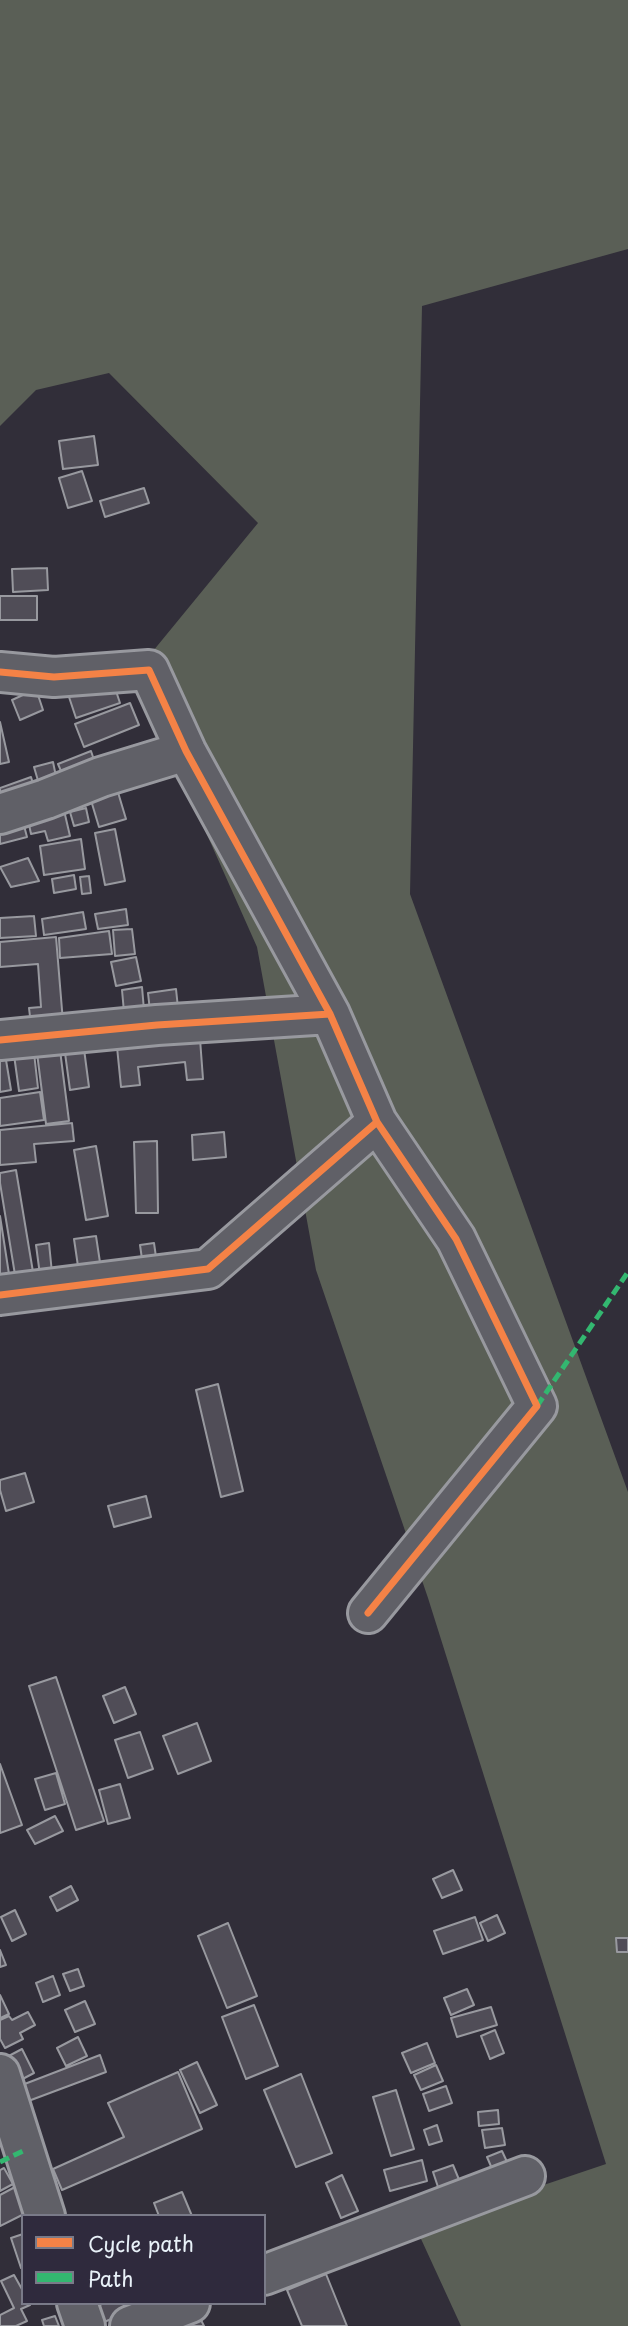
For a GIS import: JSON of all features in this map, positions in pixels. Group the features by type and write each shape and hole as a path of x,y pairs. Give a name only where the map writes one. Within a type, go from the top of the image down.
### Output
{"street":[{"path":"0,671 54,677 149,670 186,751 330,1014 377,1122 456,1239 537,1406 368,1613"},
{"path":"0,814 101,777 186,751"},
{"path":"0,1040 157,1025 330,1014"},
{"path":"0,1295 208,1269 377,1122"},
{"path":"0,2074 44,2214"},
{"path":"266,2274 525,2176"},
{"path":"78,2305 85,2326"},
{"path":"130,2326 185,2305"}],"shaded area":[{"path":"0,0 628,0 628,249 422,306 410,894 628,1492 628,2326 461,2326 416,2228 606,2164 428,1598 316,1270 257,947 135,673 258,523 109,373 36,390 0,426"}],"building":[{"path":"94,436 98,465 63,469 59,441"},
{"path":"82,471 92,501 68,508 59,478"},
{"path":"144,488 149,503 105,517 100,501"},
{"path":"47,568 48,590 13,592 12,569"},
{"path":"0,596 37,596 37,620 0,620"},
{"path":"112,679 120,703 76,718 68,694"},
{"path":"36,689 43,710 20,720 12,700"},
{"path":"130,703 139,725 84,747 75,724"},
{"path":"0,722 9,762 0,764"},
{"path":"91,751 96,766 64,778 58,764"},
{"path":"53,762 58,786 41,791 34,767"},
{"path":"31,777 35,790 0,802 0,788"},
{"path":"117,789 126,819 99,827 90,797"},
{"path":"63,806 70,836 48,841 45,831 31,834 27,815"},
{"path":"86,808 89,822 74,826 70,812"},
{"path":"22,818 27,837 0,844 0,824"},
{"path":"115,829 125,881 105,885 95,833"},
{"path":"81,839 85,869 44,875 40,846"},
{"path":"28,858 39,881 11,887 0,867"},
{"path":"74,875 76,889 54,893 52,879"},
{"path":"89,876 91,893 82,894 80,877"},
{"path":"126,909 128,925 98,929 95,914"},
{"path":"83,912 86,929 44,935 42,919"},
{"path":"34,916 36,936 0,938 0,918"},
{"path":"132,929 135,954 115,956 113,930"},
{"path":"109,931 112,954 60,958 59,938"},
{"path":"56,937 63,1022 31,1025 29,1008 41,1007 38,964 0,967 0,942"},
{"path":"136,957 141,981 116,986 111,962"},
{"path":"142,987 144,1010 124,1012 122,990"},
{"path":"176,989 178,1008 150,1011 148,993"},
{"path":"200,1039 203,1079 187,1080 185,1062 138,1067 140,1085 121,1087 117,1047"},
{"path":"84,1049 89,1087 70,1090 65,1053"},
{"path":"60,1050 69,1121 46,1124 37,1053"},
{"path":"34,1053 38,1088 19,1091 14,1055"},
{"path":"0,1060 6,1060 11,1090 0,1092"},
{"path":"40,1092 44,1120 0,1126 0,1098"},
{"path":"72,1123 74,1141 34,1144 36,1162 0,1165 0,1130"},
{"path":"224,1132 226,1157 193,1160 192,1135"},
{"path":"157,1141 158,1213 136,1213 134,1142"},
{"path":"96,1146 108,1216 86,1220 74,1150"},
{"path":"16,1170 35,1284 17,1287 0,1183 0,1173"},
{"path":"0,1216 11,1287 0,1289"},
{"path":"96,1236 101,1269 79,1273 74,1239"},
{"path":"49,1243 52,1273 40,1275 36,1245"},
{"path":"154,1243 157,1264 143,1266 140,1245"},
{"path":"218,1384 243,1491 221,1497 196,1390"},
{"path":"25,1473 34,1502 6,1511 0,1480"},
{"path":"146,1496 151,1517 114,1527 108,1506"},
{"path":"56,1677 104,1821 76,1830 29,1686"},
{"path":"125,1687 136,1714 114,1723 103,1696"},
{"path":"197,1723 211,1761 178,1774 163,1736"},
{"path":"140,1732 153,1769 128,1778 115,1740"},
{"path":"0,1764 22,1825 0,1833"},
{"path":"56,1773 65,1804 45,1810 35,1779"},
{"path":"120,1784 130,1818 108,1824 99,1790"},
{"path":"55,1816 63,1831 35,1844 27,1830"},
{"path":"453,1870 462,1890 442,1898 433,1879"},
{"path":"71,1886 78,1900 57,1911 50,1897"},
{"path":"15,1910 26,1934 12,1941 1,1917"},
{"path":"497,1915 505,1933 488,1941 480,1923"},
{"path":"475,1917 483,1940 443,1954 434,1931"},
{"path":"228,1923 257,1996 227,2008 198,1936"},
{"path":"616,1938 628,1938 628,1952 617,1952"},
{"path":"0,1950 6,1965 0,1967"},
{"path":"78,1969 84,1986 70,1991 63,1974"},
{"path":"53,1976 60,1995 43,2002 36,1983"},
{"path":"467,1989 474,2005 451,2015 444,1998"},
{"path":"0,1995 9,2014 0,2018"},
{"path":"85,2001 95,2024 75,2032 65,2010"},
{"path":"254,2005 278,2066 246,2079 222,2017"},
{"path":"491,2007 497,2025 457,2037 451,2018"},
{"path":"28,2012 35,2025 20,2033 23,2039 5,2048 0,2039 0,2020 9,2016 12,2020"},
{"path":"495,2030 504,2053 490,2059 481,2036"},
{"path":"78,2037 87,2056 66,2066 57,2048"},
{"path":"427,2043 435,2063 411,2073 402,2053"},
{"path":"22,2049 34,2073 15,2083 3,2059"},
{"path":"100,2055 106,2072 15,2106 9,2090"},
{"path":"197,2062 217,2105 200,2113 180,2070"},
{"path":"436,2065 443,2081 421,2090 414,2075"},
{"path":"178,2072 202,2129 62,2190 53,2169 124,2137 108,2103"},
{"path":"301,2074 332,2153 296,2167 264,2090"},
{"path":"446,2086 452,2103 429,2111 423,2094"},
{"path":"396,2090 414,2149 391,2156 373,2097"},
{"path":"498,2110 499,2124 479,2126 478,2112"},
{"path":"437,2125 442,2141 429,2145 424,2130"},
{"path":"502,2128 505,2145 485,2148 482,2130"},
{"path":"502,2151 508,2164 493,2171 487,2157"},
{"path":"422,2160 427,2181 390,2191 384,2170"},
{"path":"453,2165 460,2182 439,2190 433,2172"},
{"path":"4,2168 13,2184 0,2191 0,2170"},
{"path":"342,2175 358,2211 341,2218 326,2183"},
{"path":"15,2187 28,2212 0,2226 0,2195"},
{"path":"182,2192 191,2214 158,2214 154,2203"},
{"path":"21,2235 21,2268 11,2238"},
{"path":"326,2274 347,2326 302,2326 287,2290"},
{"path":"14,2275 21,2287 21,2305 30,2305 21,2309 27,2321 16,2326 0,2326 0,2315 14,2308 1,2281"},
{"path":"100,2305 146,2305 99,2324 93,2308"},
{"path":"55,2316 59,2326 44,2326 42,2320"},
{"path":"199,2316 204,2326 175,2326"}],"marked path":[{"path":"537,1406 628,1272"},
{"path":"0,2162 25,2150"}],"cycle path":[{"path":"0,672 54,677 149,670 186,751 330,1014 377,1122 456,1239 537,1406 368,1613"},
{"path":"0,1040 157,1025 330,1014"},
{"path":"0,1295 208,1269 377,1122"}]}
